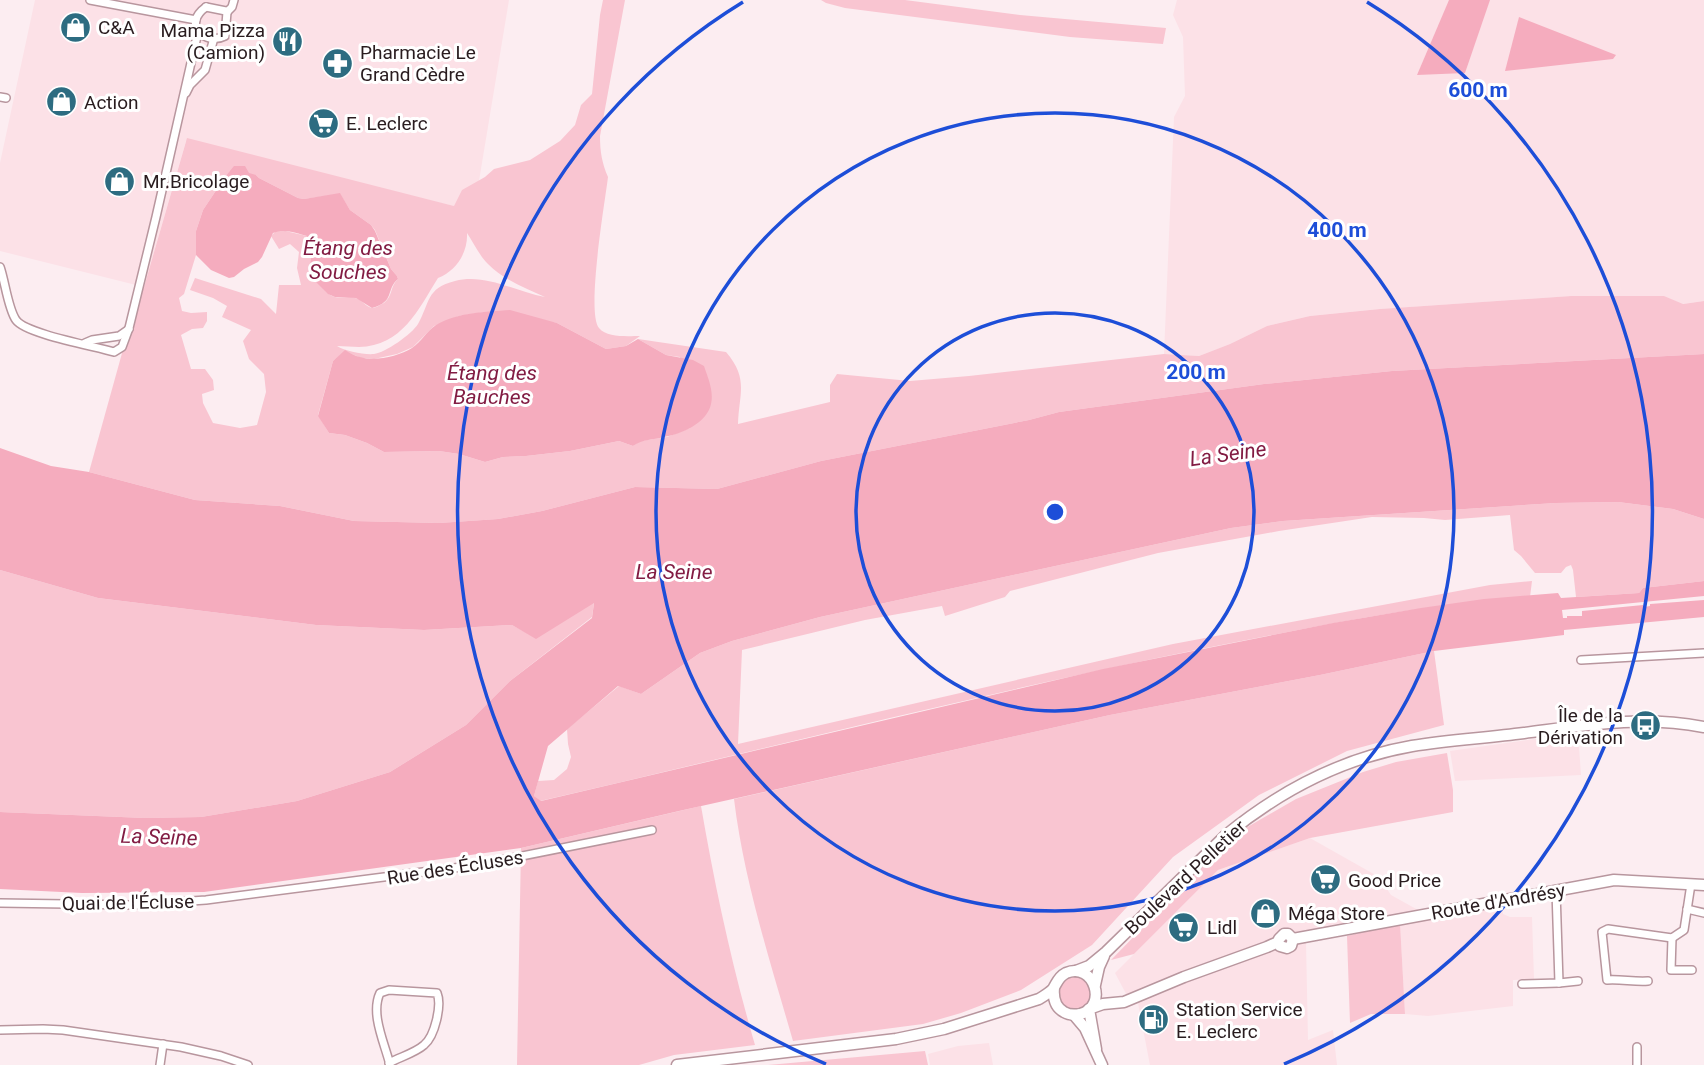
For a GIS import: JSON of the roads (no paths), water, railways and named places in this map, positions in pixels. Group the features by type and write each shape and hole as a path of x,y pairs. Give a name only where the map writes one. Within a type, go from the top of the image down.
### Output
{"main road":[{"name":"Boulevard Pelletier","path":"1076,971 1088,966 1106,952 1226,835 1275,799 1324,773 1412,746 1464,739 1499,730 1607,717 1664,718 1704,725"},
{"name":"Route d'Andrésy","path":"1090,1009 1103,1004 1124,1002 1278,942 1284,934 1293,939 1620,879 1704,885"},
{"name":"Boulevard Pelletier","path":"1095,986 1106,952"},
{"path":"1090,1009 1074,1015 1065,1013 1057,1006 1054,988 1061,976 1076,971 1087,975 1106,997 1117,1003"},
{"path":"1095,986 1096,998 1090,1009 1090,1023 1102,1065"},
{"path":"677,1065 912,1036 1033,1001 1054,988"},
{"path":"712,1065 912,1041 961,1029 1032,1005 1043,1003 1057,1006"},
{"path":"1074,1015 1096,1049"}],"street":[{"path":"90,0 196,20"},
{"path":"198,32 214,38 221,39 225,36 227,12 232,7 233,0"},
{"path":"0,267 13,315 20,324 33,331 114,352 122,347 129,328 184,97 198,32 197,15 206,4 227,12"},
{"path":"184,97 190,85 205,70 214,38"},
{"path":"84,344 92,340 119,336 129,328"},
{"path":"1581,660 1704,653"},
{"name":"Rue des Écluses","path":"256,894 477,865 652,830"},
{"path":"1648,981 1607,980 1602,932 1608,929 1672,938 1684,930 1691,884"},
{"path":"1556,891 1559,983"},
{"name":"Quai de l'Écluse","path":"0,903 133,905 256,894"},
{"path":"1687,909 1704,913"},
{"path":"1672,938 1671,970 1692,970"},
{"path":"1522,984 1578,981"},
{"path":"389,990 437,993 437,1021 427,1042 390,1064 379,1026 376,1002 380,993 389,990"},
{"path":"0,1030 53,1030 163,1044 200,1050 248,1065"},
{"path":"160,1065 163,1044"},
{"path":"1637,1047 1637,1065"}],"water":[{"path":"1449,0 1490,0 1465,73 1417,75"},
{"path":"1519,17 1616,55 1613,59 1505,71"},
{"name":"Étang des Souches","path":"234,166 245,166 249,173 298,198 340,193 350,210 371,225 391,269 397,276 398,279 387,299 372,308 356,298 328,294 312,277 312,252 307,236 290,232 273,233 258,262 234,277 229,278 211,270 196,255 196,231 203,210"},
{"name":"Étang des Bauches","path":"510,310 557,323 606,349 626,346 638,339 666,355 693,360 704,366 709,380 712,399 709,411 699,422 686,430 633,446 619,441 570,451 503,457 485,462 439,451 384,452 345,435 329,433 318,416 333,361 345,350 366,358 394,356 412,348 433,327 453,317"},
{"name":"La Seine","path":"1704,354 1704,519 1673,509 1618,502 1556,503 1283,521 1231,528 820,617 732,641 700,653 641,694 618,686 548,746 534,796 541,801 1103,669 1421,608 1558,593 1561,598 1639,593 1643,588 1704,581 1704,596 1562,610 1563,618 1567,618 1582,616 1582,611 1704,600 1704,617 1564,630 1564,635 1434,651 1110,715 521,848 204,892 82,893 0,889 0,812 145,818 201,817 297,801 390,772 466,725 510,681 592,618 594,603 536,639 512,625 424,630 316,625 98,598 0,570 0,448 51,466 89,472 195,500 280,506 354,521 439,523 498,519 542,511 635,487 717,489 821,461 1059,412 1264,384 1392,371"}],"place":[{"name":"C&A","path":"75,27"},
{"name":"Mama Pizza (Camion)","path":"288,41"},
{"name":"Pharmacie Le Grand Cèdre","path":"337,63"},
{"name":"Action","path":"61,102"},
{"name":"E. Leclerc","path":"323,123"},
{"name":"Mr.Bricolage","path":"120,181"},
{"name":"Île de la Dérivation","path":"1646,726"},
{"name":"Good Price","path":"1325,880"},
{"name":"Méga Store","path":"1265,913"},
{"name":"Lidl","path":"1184,927"},
{"name":"Station Service E. Leclerc","path":"1153,1020"}]}
